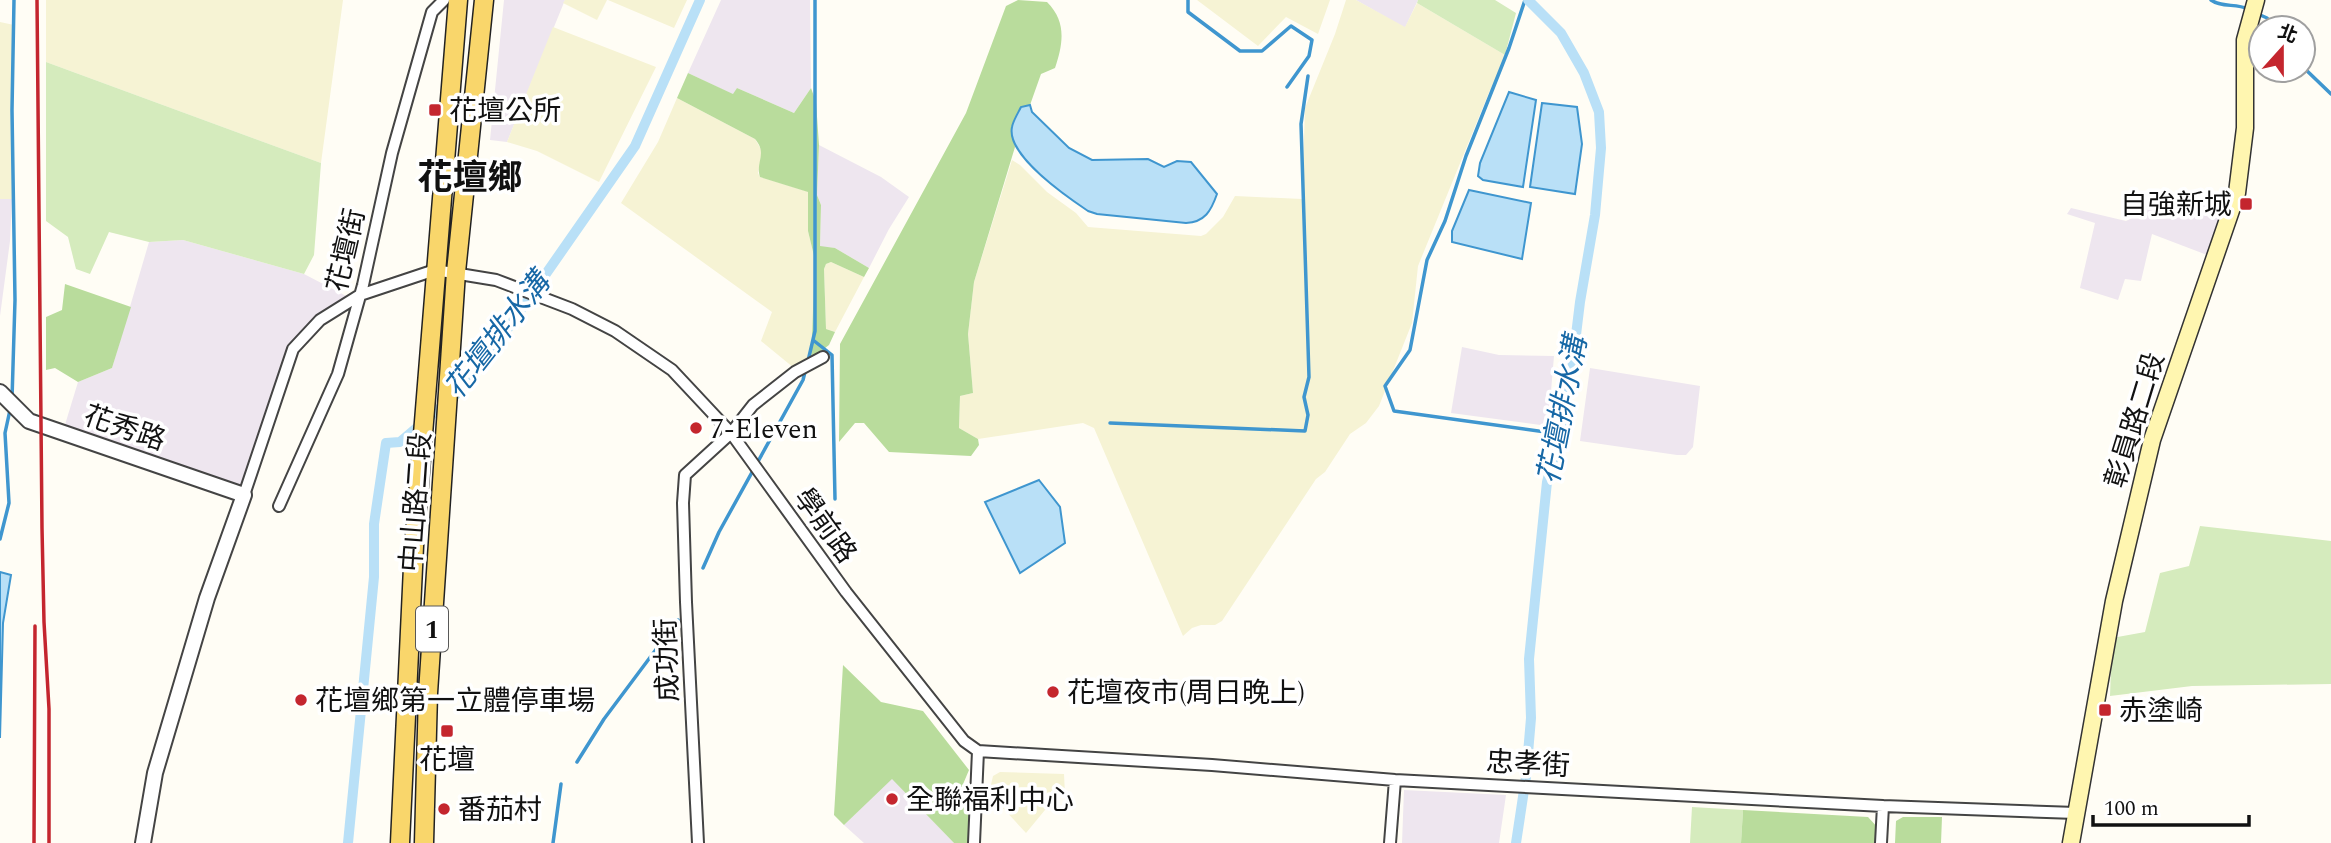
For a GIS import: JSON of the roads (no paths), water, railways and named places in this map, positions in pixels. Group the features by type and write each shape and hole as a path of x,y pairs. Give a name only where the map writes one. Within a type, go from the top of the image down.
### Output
{"main road":[{"name":"中山路二段","path":"400,843 414,546 458,0"},
{"name":"1","path":"456,272 484,0"},
{"name":"彰員路二段","path":"2071,843 2114,601 2152,440 2237,193 2245,128 2245,40 2256,0"},
{"name":"中山路二段","path":"424,843 428,692 456,272"}],"street":[{"name":"花壇街","path":"279,506 338,374 360,295 392,153 432,12 444,0"},
{"path":"143,843 155,773 207,598 293,349 320,320 360,295 435,270 456,272"},
{"name":"學前路","path":"456,272 496,280 543,298 615,331 672,370 731,433 846,592 964,741 978,751"},
{"path":"731,433 753,405 795,372 823,357"},
{"name":"花秀路","path":"0,391 29,421 244,495"},
{"name":"成功街","path":"698,843 683,503 685,475 731,433"},
{"path":"974,843 978,751"},
{"name":"忠孝街","path":"978,751 1395,779 1883,806 2076,813"},
{"path":"1390,843 1395,779"},
{"path":"1881,843 1883,806"}],"water":[{"path":"1509,92 1536,100 1523,187 1483,180 1478,176 1480,163"},
{"path":"1542,103 1577,107 1582,144 1575,194 1530,187"},
{"path":"1030,105 1032,112 1069,148 1092,160 1148,159 1164,167 1177,161 1191,162 1217,194 1210,210 1203,218 1186,223 1088,211 1040,174 1018,150 1012,127 1021,107"},
{"path":"1469,190 1531,203 1522,259 1452,242 1452,231"},
{"path":"1039,480 1060,507 1065,543 1020,573 985,502"},
{"path":"0,572 11,575 3,623 0,738"}],"waterway":[{"path":"12,399 15,300 12,110 14,0"},
{"name":"花壇排水溝","path":"348,843 374,577 374,524 386,443 400,442 460,391 488,357 635,146 700,0"},
{"path":"808,361 815,331 815,0"},
{"path":"1188,0 1188,12 1240,51 1262,51 1291,26 1312,40 1309,56 1287,87"},
{"path":"1525,0 1466,156 1445,221 1427,260 1410,350 1385,386 1394,411 1560,434"},
{"name":"花壇排水溝","path":"1516,843 1526,777 1531,718 1529,659 1547,482 1571,376 1595,215 1601,148 1599,112 1584,73 1561,33 1528,0"},
{"path":"2211,0 2248,9"},
{"path":"1110,423 1305,431 1308,415 1304,397 1309,377 1301,124 1308,76"},
{"path":"2317,80 2331,94"},
{"path":"813,340 832,355 835,499"},
{"path":"703,568 719,532 803,380 806,368"},
{"path":"0,539 9,503 5,433 10,410"},
{"path":"577,762 604,719 678,620"},
{"path":"553,843 561,784"}],"railway":[{"path":"37,0 42,528 49,709 49,843"},
{"path":"34,843 35,626"}],"place":[{"name":"花壇公所","path":"435,110"},
{"name":"自強新城","path":"2246,204"},
{"name":"7-Eleven","path":"696,428"},
{"name":"花壇夜市(周日晚上)","path":"1053,692"},
{"name":"花壇鄉第一立體停車場","path":"301,700"},
{"name":"赤塗崎","path":"2105,710"},
{"name":"花壇","path":"447,731"},
{"name":"全聯福利中心","path":"892,799"},
{"name":"番茄村","path":"444,809"}],"district":[{"name":"花壇鄉","path":"470,177"}]}
